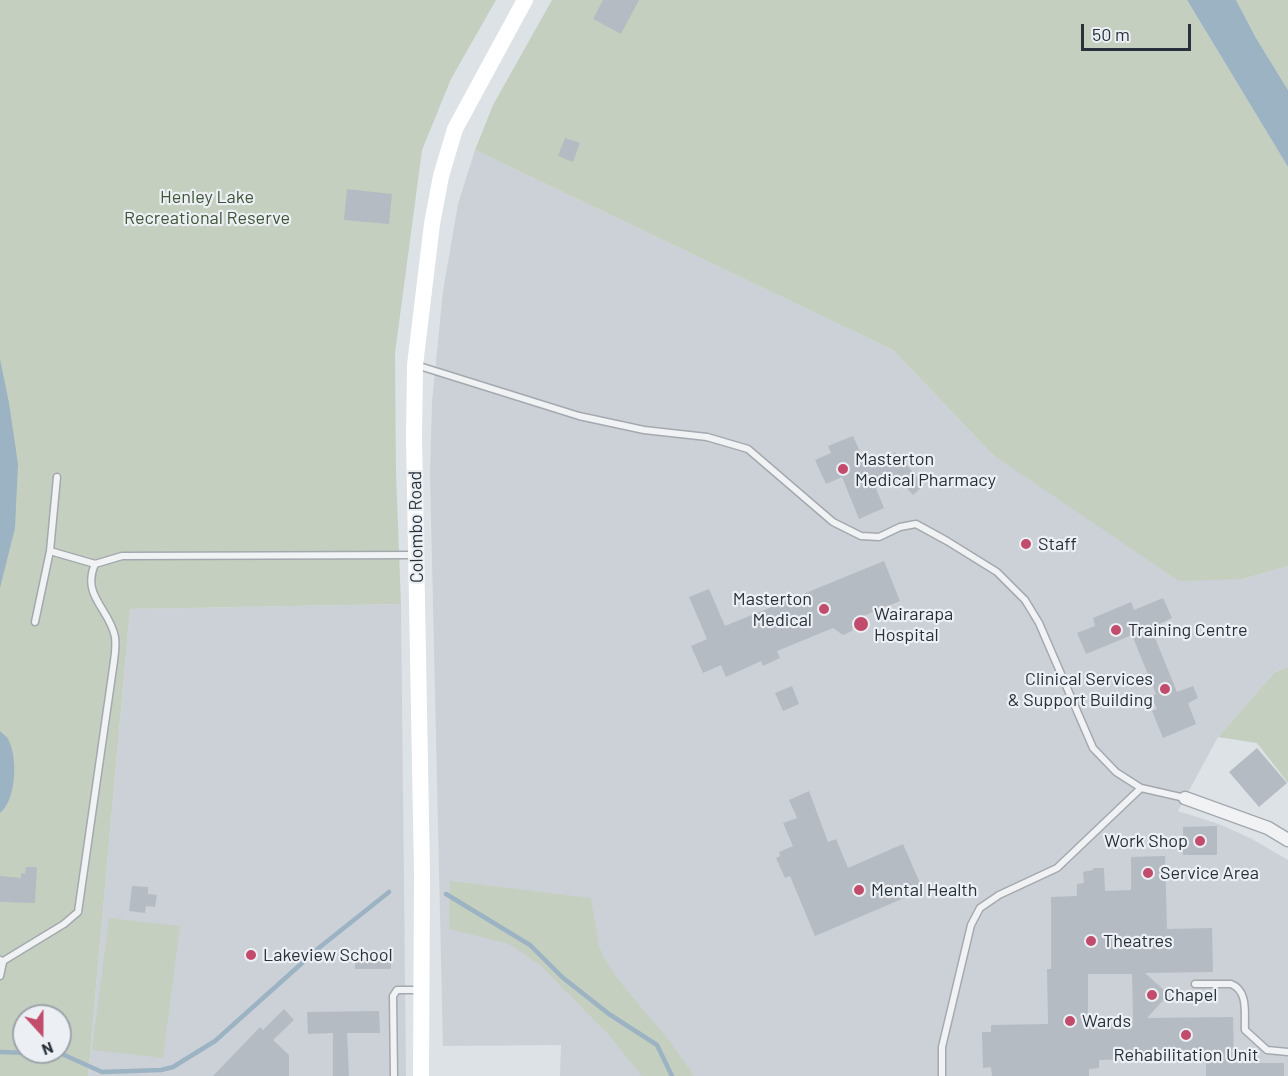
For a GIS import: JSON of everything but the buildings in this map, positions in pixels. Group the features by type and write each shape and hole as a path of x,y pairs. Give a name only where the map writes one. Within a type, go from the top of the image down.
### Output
{"street":[{"name":"Colombo Road","path":"421,1076 422,874 414,437 415,365 432,224 441,176 455,129 525,0"},
{"path":"1185,798 1268,828 1288,840"}],"lane":[{"path":"415,365 579,416 645,430 707,437 748,449 833,522 861,536 879,537 900,527 916,524 947,541 997,572 1025,600 1039,623 1094,748 1116,772 1141,788 1185,798"},
{"path":"35,622 50,551 57,477"},
{"path":"50,551 95,564 122,556 417,555"},
{"path":"0,976 1,962 64,924 78,912 114,661 115,637 91,589 90,576 95,564"},
{"path":"942,1076 942,1047 971,925 980,908 999,895 1057,868 1141,788"},
{"path":"1196,984 1237,986 1244,997 1245,1030 1267,1050 1288,1052"},
{"path":"394,1076 393,996 398,990 421,990"}],"shaded area":[{"name":"Wairarapa Hospital","path":"475,150 893,350 993,455 1243,579 1288,566 1288,667 1275,672 1218,737 1178,811 1219,824 1252,839 1288,860 1288,1076 560,1076 561,1045 443,1046 430,473 432,402 443,291 458,204"},
{"name":"Lakeview School","path":"401,604 406,1076 88,1076 130,609"}],"green space":[{"name":"Henley Lake Recreational Reserve","path":"0,0 496,0 451,79 422,150 395,353 396,473 401,604 130,609 88,1076 0,1076"},
{"path":"552,0 1187,0 1288,167 1288,566 1243,579 1179,581 993,455 893,350 475,150 493,105"},
{"path":"1236,0 1288,0 1288,90 1256,38"},
{"path":"1288,667 1288,783 1257,743 1218,737 1275,672"},
{"path":"450,881 591,898 599,946 603,956 616,977 671,1043 694,1076 642,1076 609,1035 540,965 509,944 449,929"},
{"path":"109,918 180,926 163,1058 92,1050"}],"water":[{"path":"1187,0 1236,0 1288,90 1288,167"},
{"path":"0,359 18,464 15,528 0,588"},
{"path":"0,731 7,737 12,749 14,779 9,799 0,813"}],"waterway":[{"path":"0,1052 62,1054 102,1072 161,1070 173,1067 215,1041 320,947 389,892"},
{"path":"446,894 530,945 562,977 609,1014 657,1045 672,1076"}],"place":[{"name":"Masterton Medical Pharmacy","path":"843,469"},
{"name":"Staff","path":"1026,544"},
{"name":"Masterton Medical","path":"824,609"},
{"name":"Wairarapa Hospital","path":"861,624"},
{"name":"Training Centre","path":"1116,630"},
{"name":"Clinical Services & Support Building","path":"1165,689"},
{"name":"Work Shop","path":"1200,841"},
{"name":"Service Area","path":"1148,873"},
{"name":"Mental Health","path":"859,890"},
{"name":"Theatres","path":"1091,941"},
{"name":"Lakeview School","path":"251,955"},
{"name":"Chapel","path":"1152,995"},
{"name":"Wards","path":"1070,1021"},
{"name":"Rehabilitation Unit","path":"1186,1035"}]}
